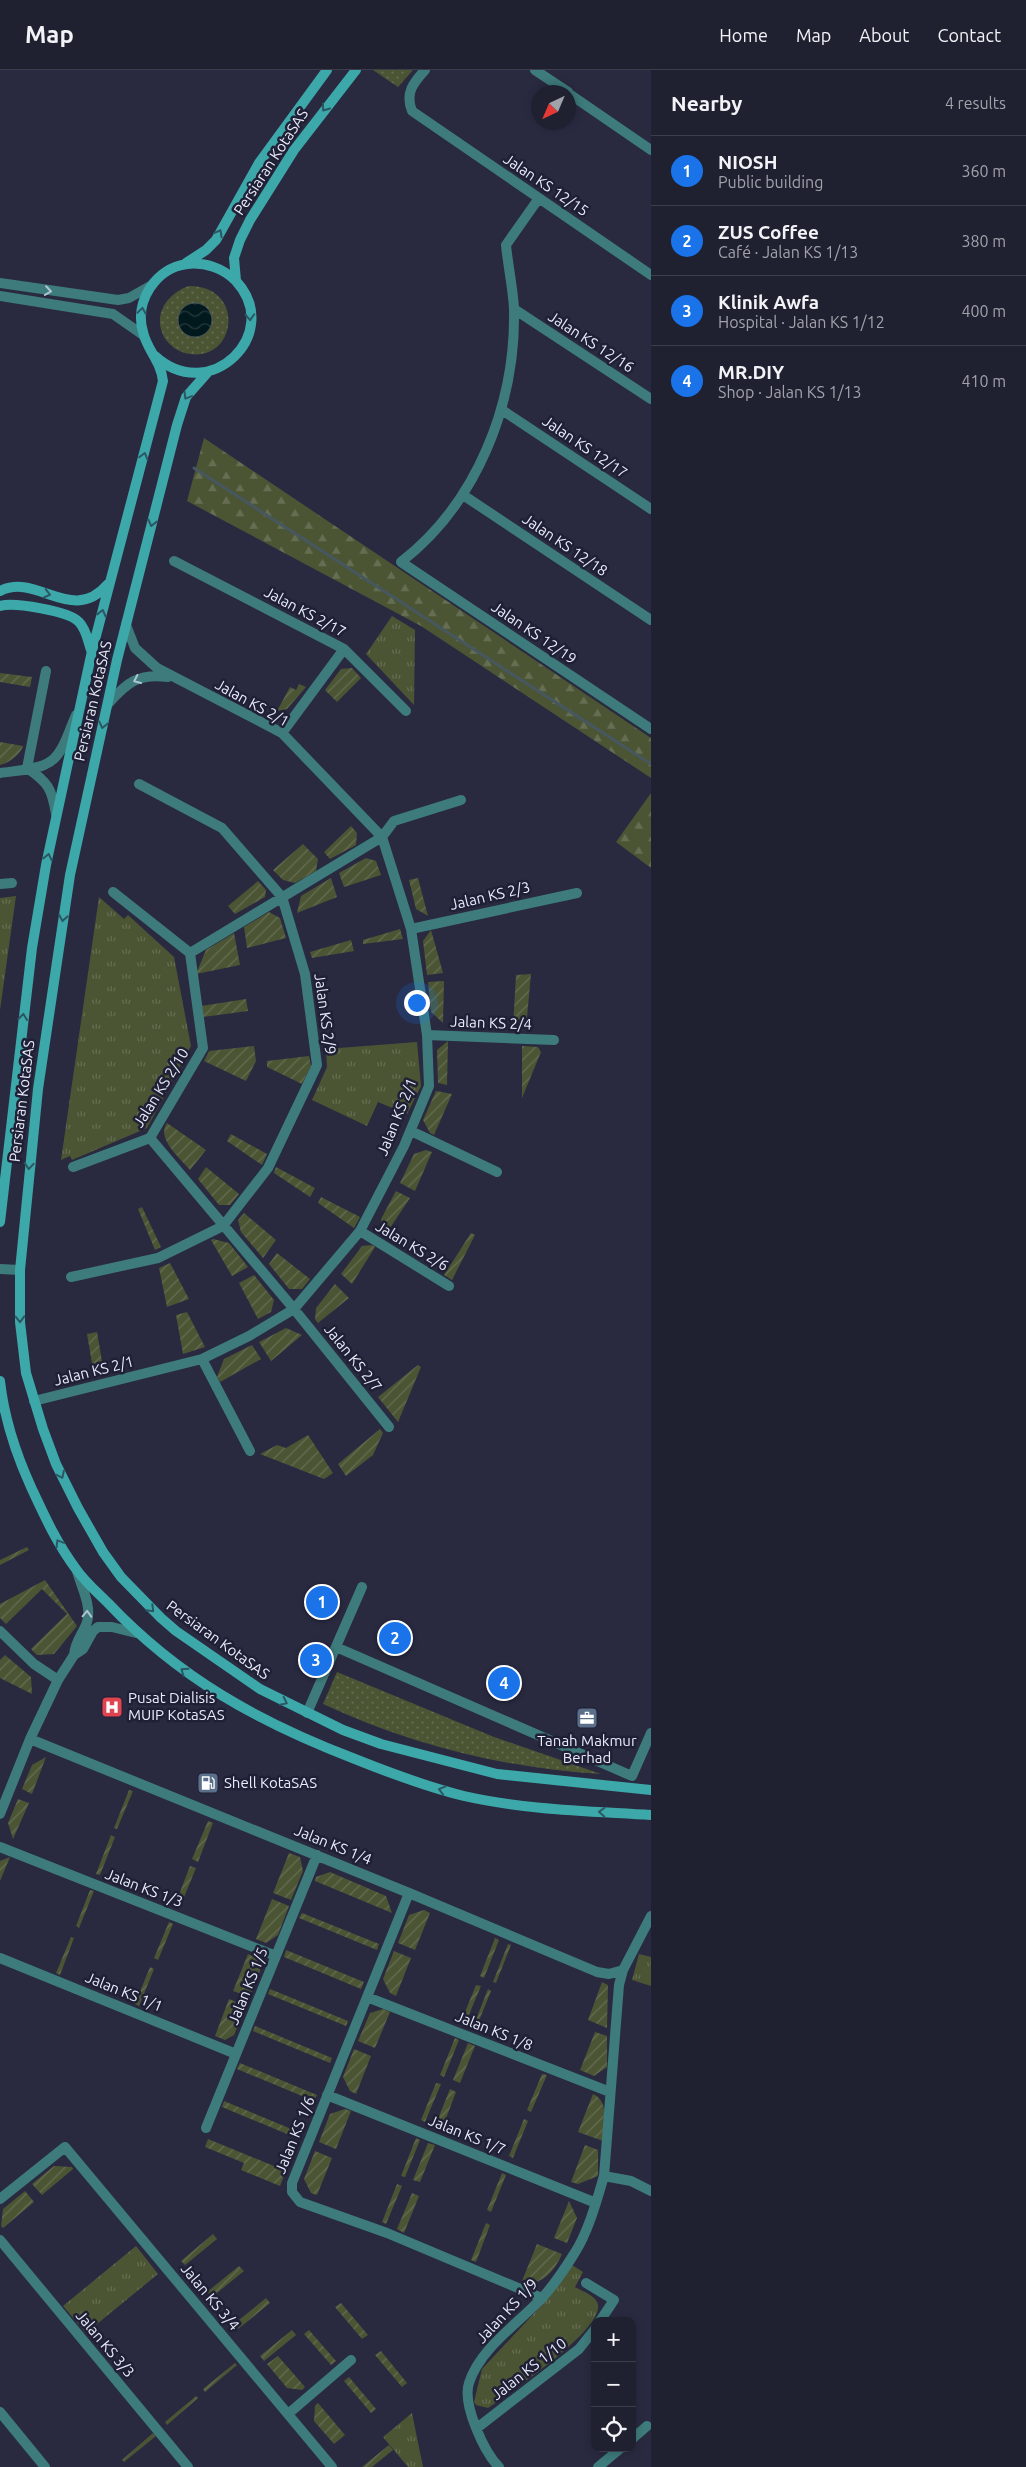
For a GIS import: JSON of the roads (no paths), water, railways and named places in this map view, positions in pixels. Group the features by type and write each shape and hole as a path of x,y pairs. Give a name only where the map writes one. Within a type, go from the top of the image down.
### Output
{"main road":[{"name":"Persiaran KotaSAS","path":"0,1222 32,948 56,816 92,651 163,380 162,370 143,335 141,312 152,285 166,272 199,256 216,240 259,163 327,70"},
{"name":"Persiaran KotaSAS","path":"356,70 294,150 250,220 240,240 234,258 236,281 249,306 248,335 244,344 233,359 208,372 190,391 182,405 126,625 70,875 55,968 32,1140 20,1270 22,1347 34,1401 56,1464 99,1545 121,1577 161,1618 188,1640 260,1689 343,1730 381,1744 497,1774 651,1790"},
{"name":"Persiaran KotaSAS","path":"183,265 212,266 236,281"},
{"name":"Persiaran KotaSAS","path":"155,356 162,362 180,371 208,372"},
{"path":"0,591 15,588 28,589 82,601 95,597 110,582"},
{"path":"0,606 12,605 71,616 83,627 92,651"},
{"path":"0,1380 9,1427 24,1470 53,1534 77,1571 136,1633 184,1671 245,1710 297,1737 376,1768 457,1794 514,1805 651,1815"}],"street":[{"name":"Jalan KS 12/15","path":"425,70 410,89 408,100 412,111 651,275"},
{"path":"535,70 557,85"},
{"path":"576,98 651,150"},
{"path":"463,495 486,452 502,410 511,361 514,309 506,245 538,198"},
{"path":"0,284 118,300 129,298 152,285"},
{"path":"0,296 113,314 143,335"},
{"name":"Jalan KS 12/16","path":"514,309 651,399"},
{"name":"Jalan KS 12/17","path":"502,410 651,509"},
{"name":"Jalan KS 12/19","path":"463,495 436,530 401,562 651,729"},
{"name":"Jalan KS 12/18","path":"463,495 651,620"},
{"name":"Jalan KS 2/17","path":"174,561 344,649 406,711"},
{"name":"Jalan KS 2/1","path":"34,1401 202,1359 249,1336 294,1309 360,1231 411,1131 429,1086 427,1035 411,929 382,837 282,734 157,668 134,648 126,625"},
{"path":"282,734 344,649"},
{"path":"27,768 46,671"},
{"path":"108,704 119,691 135,679 154,675 174,678"},
{"path":"0,773 44,766 52,762 61,749 78,711"},
{"path":"27,768 42,778 50,787 56,816"},
{"name":"Jalan KS 2/9","path":"71,1277 158,1258 223,1226 268,1168 317,1065 305,974 282,897 222,828 139,784"},
{"path":"113,892 190,953 382,837 394,821 461,800"},
{"path":"0,884 12,883"},
{"name":"Jalan KS 2/3","path":"411,929 576,893"},
{"name":"Jalan KS 2/10","path":"73,1168 150,1138 203,1048 190,953"},
{"name":"Jalan KS 2/4","path":"427,1035 554,1040"},
{"path":"411,1131 497,1172"},
{"name":"Jalan KS 2/7","path":"150,1138 294,1309 389,1427"},
{"name":"Jalan KS 2/6","path":"360,1231 449,1286"},
{"path":"0,1269 20,1270"},
{"path":"202,1359 250,1451"},
{"path":"74,1655 75,1645 85,1627 88,1612 77,1571"},
{"path":"307,1713 362,1587"},
{"path":"0,1814 30,1739 58,1680 74,1655 83,1649 93,1631 98,1628 112,1627 136,1633"},
{"path":"0,1632 34,1664 58,1680"},
{"path":"336,1647 632,1776 651,1733"},
{"name":"Jalan KS 1/4","path":"30,1739 317,1855 597,1972 609,1974 624,1970"},
{"path":"625,1813 651,1822"},
{"name":"Jalan KS 1/3","path":"0,1847 276,1956"},
{"name":"Jalan KS 1/5","path":"206,2128 317,1855"},
{"name":"Jalan KS 1/6","path":"409,1893 292,2183 292,2192 300,2202 387,2234 542,2298"},
{"name":"Jalan KS 1/9","path":"499,2467 493,2460 477,2428 469,2401 468,2386 474,2371 489,2351 542,2298 576,2252 596,2203 604,2176 619,1985 624,1970 651,1916"},
{"name":"Jalan KS 1/1","path":"0,1958 236,2054"},
{"name":"Jalan KS 1/8","path":"367,1997 610,2092"},
{"name":"Jalan KS 1/7","path":"327,2095 596,2203"},
{"name":"Jalan KS 3/4","path":"0,2199 65,2146 332,2467"},
{"path":"604,2176 631,2181 651,2191"},
{"name":"Jalan KS 3/3","path":"0,2240 188,2467"},
{"path":"586,2283 614,2300 603,2317"},
{"name":"Jalan KS 1/10","path":"477,2428 579,2348 591,2334"},
{"path":"288,2414 352,2360"},
{"path":"0,2412 45,2467"},
{"path":"636,2436 647,2426"},
{"path":"598,2467 616,2452"}],"water":[{"path":"195,303 207,308 212,320 207,332 195,337 183,332 178,320 183,308"}],"waterway":[{"path":"194,468 651,764"}],"place":[{"name":"NIOSH","path":"322,1602"},
{"name":"ZUS Coffee","path":"395,1638"},
{"name":"Klinik Awfa","path":"316,1660"},
{"name":"MR.DIY","path":"504,1683"},
{"name":"Pusat Dialisis MUIP KotaSAS","path":"112,1707"},
{"name":"Tanah Makmur Berhad","path":"587,1718"},
{"name":"Shell KotaSAS","path":"208,1783"}]}
